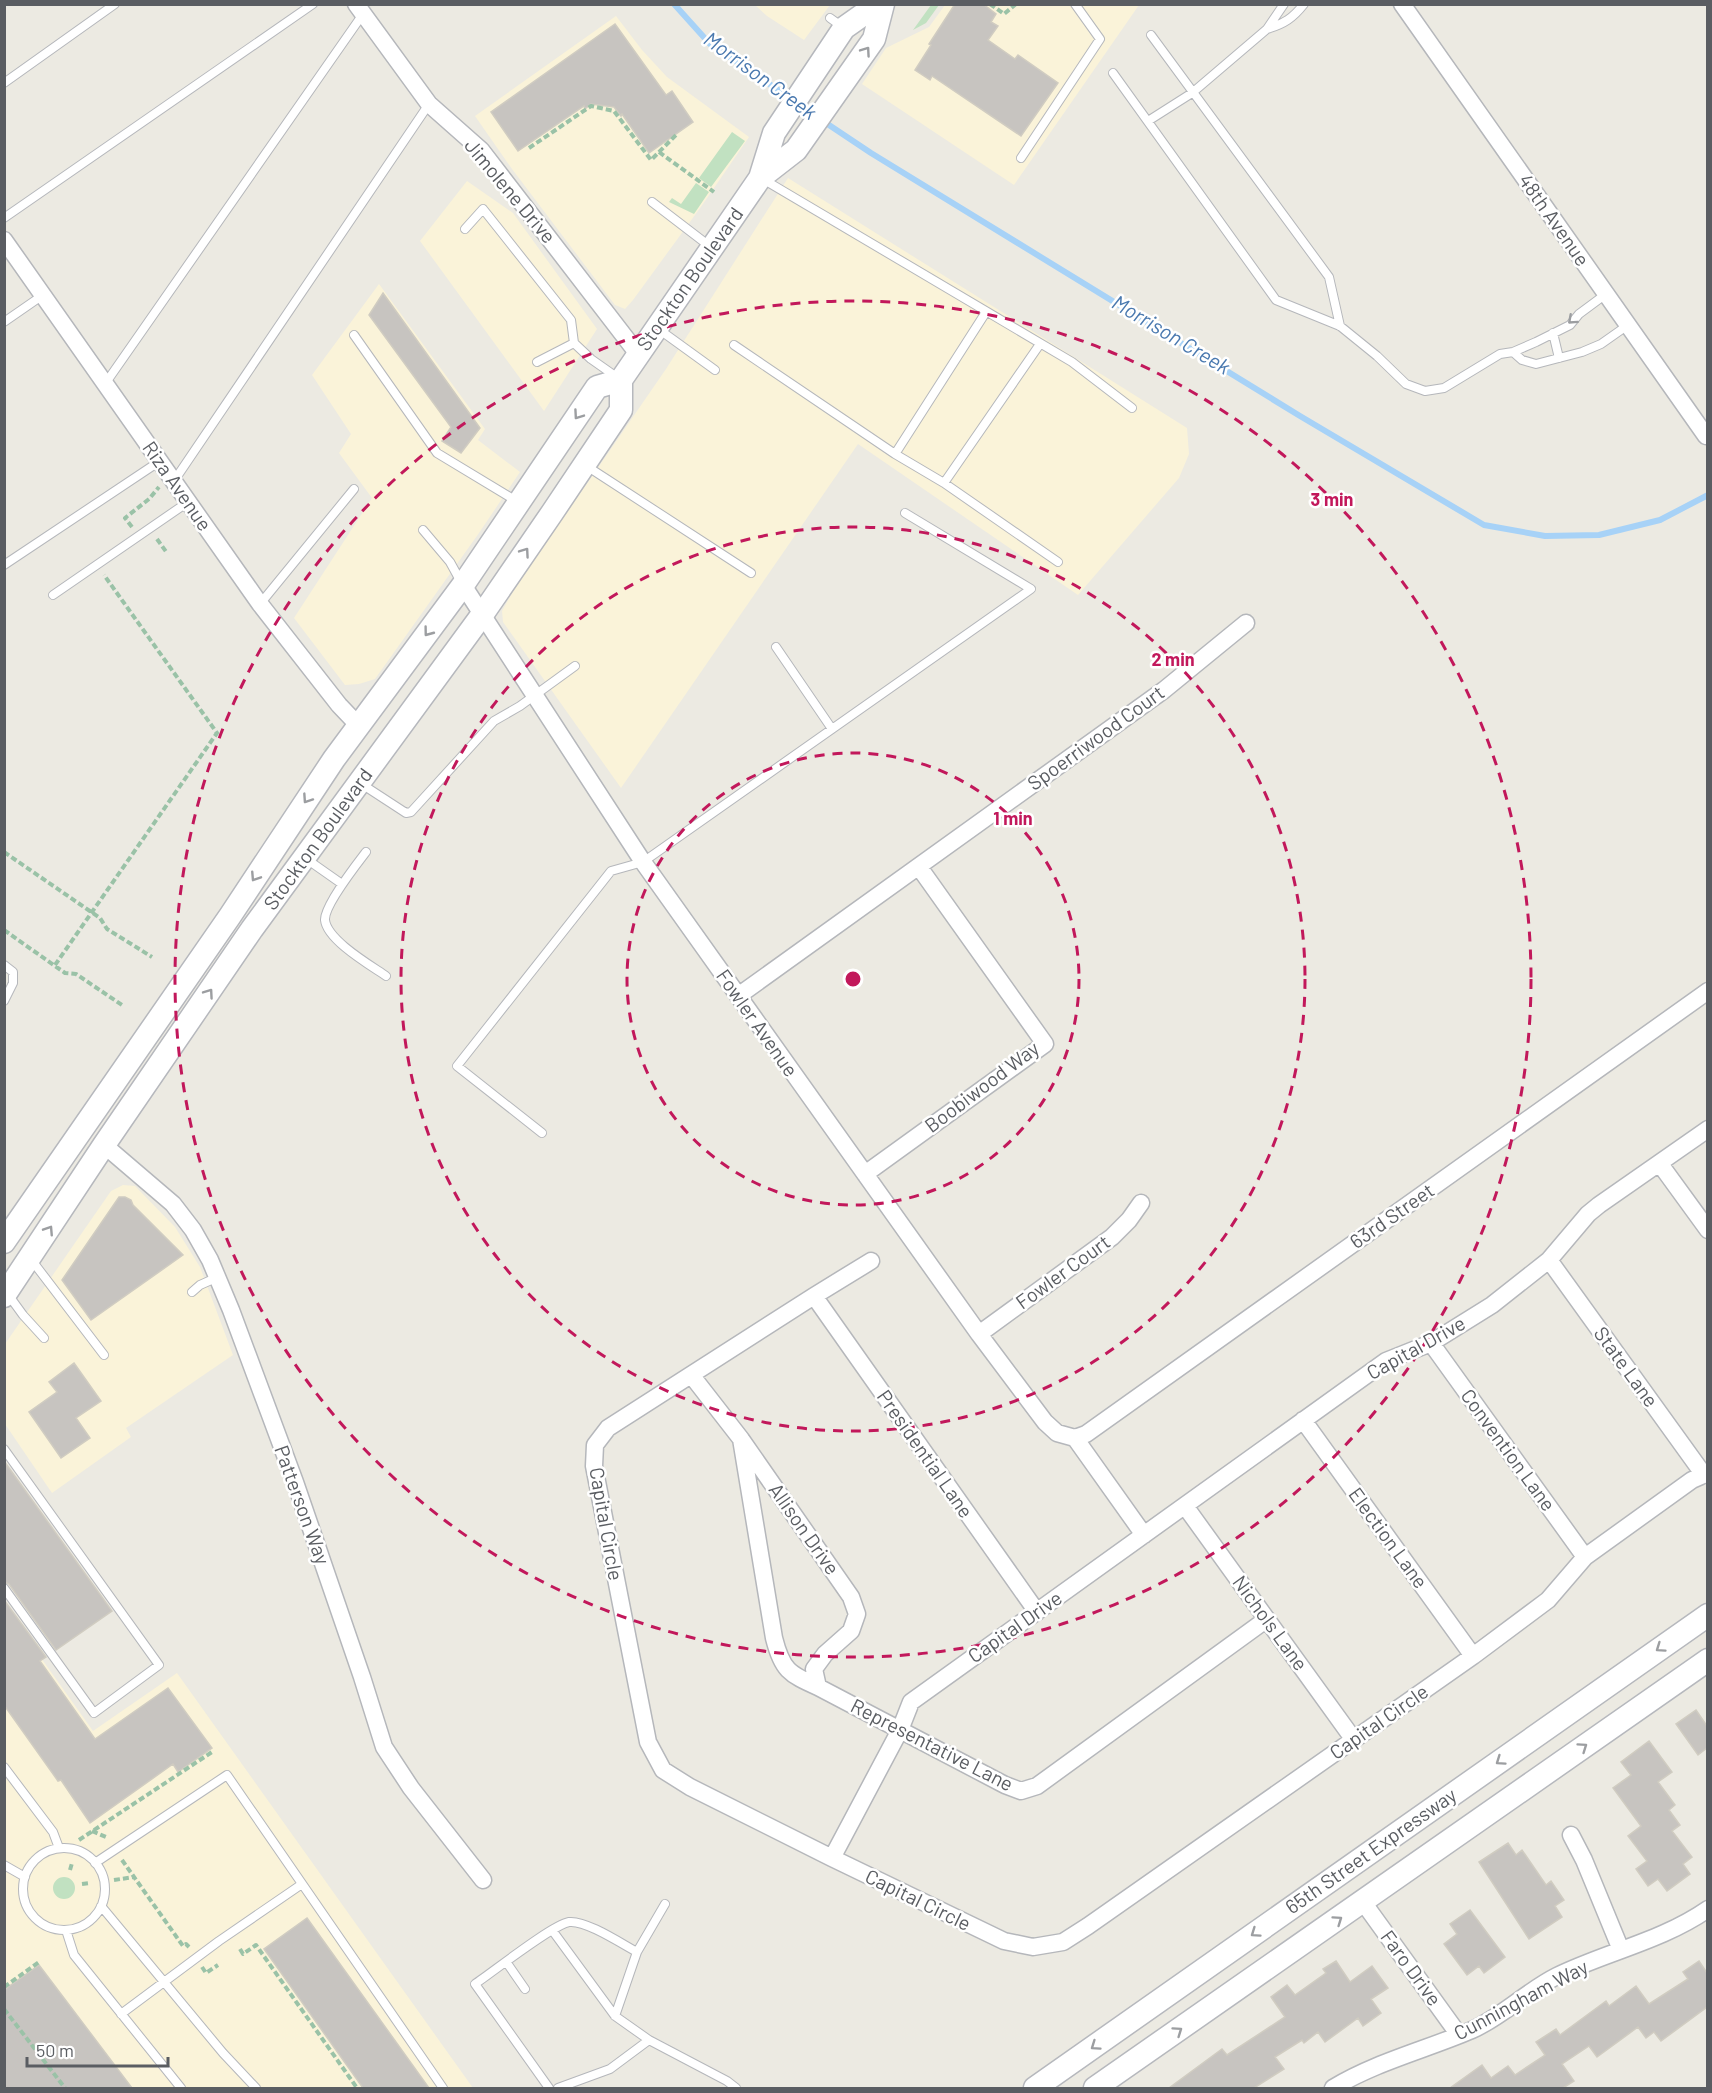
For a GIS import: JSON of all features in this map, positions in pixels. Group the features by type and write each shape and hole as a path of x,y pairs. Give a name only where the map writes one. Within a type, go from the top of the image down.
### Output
{"main road":[{"name":"Stockton Boulevard","path":"5,1294 252,929 482,615 621,410 621,380 760,178 774,134 812,77 837,23 878,4"},
{"name":"Stockton Boulevard","path":"760,178 796,150 874,39 883,4"},
{"name":"Stockton Boulevard","path":"4,1242 175,996 358,725 463,585 597,387 621,380"},
{"path":"358,725 388,743"},
{"path":"104,1145 107,1119 177,1023 175,996"},
{"name":"65th Street Expressway","path":"1035,2088 1707,1615"},
{"name":"65th Street Expressway","path":"1095,2088 1707,1660"}],"street":[{"name":"48th Avenue","path":"1402,4 1706,436"},
{"name":"Jimolene Drive","path":"359,9 429,104 481,150 638,354"},
{"name":"Riza Avenue","path":"4,240 160,461 168,483 188,502 260,604 339,705 358,725"},
{"name":"Fowler Avenue","path":"463,585 643,862 979,1334 1045,1422 1057,1433 1075,1438"},
{"name":"Spoerriwood Court","path":"738,996 1164,690 1246,623"},
{"name":"Boobiwood Way","path":"865,1174 1045,1044 919,867"},
{"name":"63rd Street","path":"1075,1438 1086,1434 1707,991"},
{"name":"Capital Drive","path":"832,1858 900,1730 911,1702 1386,1361 1431,1343 1492,1305 1549,1260 1588,1214 1707,1129"},
{"name":"Patterson Way","path":"104,1145 173,1204 193,1230 218,1276 295,1482 384,1748 411,1788 483,1880"},
{"path":"1660,1164 1707,1230"},
{"name":"Fowler Court","path":"979,1334 1112,1237 1129,1220 1141,1203"},
{"name":"State Lane","path":"1549,1260 1706,1474"},
{"name":"Capital Circle","path":"871,1261 608,1428 595,1445 594,1466 648,1742 663,1770 832,1858 1004,1941 1033,1947 1062,1942 1088,1926 1473,1656 1548,1600 1585,1557 1692,1480 1706,1474"},
{"name":"Presidential Lane","path":"814,1296 1037,1612"},
{"name":"Convention Lane","path":"1431,1343 1585,1557"},
{"name":"Allison Drive","path":"692,1376 741,1438 851,1597 857,1614 851,1631 825,1654 814,1669 818,1687"},
{"name":"Election Lane","path":"1303,1420 1473,1656"},
{"name":"Representative Lane","path":"741,1438 774,1638 780,1661 796,1678 818,1687 1005,1785 1021,1791 1037,1786 1267,1619"},
{"path":"1075,1438 1144,1535"},
{"name":"Nichols Lane","path":"1185,1506 1354,1740"},
{"path":"1571,1835 1584,1860 1621,1950"},
{"name":"Faro Drive","path":"1363,1902 1459,2035"},
{"name":"Cunningham Way","path":"1333,2088 1385,2062 1459,2035 1501,2014 1556,1976 1673,1929 1707,1910"}],"lane":[{"path":"4,83 115,4"},
{"path":"4,218 314,4"},
{"path":"1021,158 1100,39 1075,4"},
{"path":"1148,121 1192,93 1267,29 1284,4"},
{"path":"1267,29 1284,24 1294,17 1304,4"},
{"path":"105,384 359,9"},
{"path":"1151,35 1329,277 1340,326"},
{"path":"1113,73 1276,300 1340,326 1377,356 1406,384 1425,391 1444,388 1500,354 1513,352 1570,325 1579,314 1606,294"},
{"path":"168,483 429,104"},
{"path":"760,178 1072,363 1132,408"},
{"path":"652,202 712,248"},
{"path":"465,229 483,209 571,320 574,343 591,359 621,380"},
{"path":"4,322 43,295"},
{"path":"896,454 986,312"},
{"path":"1513,352 1522,360 1536,364 1602,344 1628,325"},
{"path":"657,328 715,370"},
{"path":"1553,333 1558,358"},
{"path":"354,335 437,453 518,502"},
{"path":"537,362 574,343"},
{"path":"944,483 1040,344"},
{"path":"734,345 896,454 944,483 1058,562"},
{"path":"4,565 160,461"},
{"path":"585,464 751,573"},
{"path":"260,604 354,489"},
{"path":"53,595 188,502"},
{"path":"542,1133 457,1066 611,871 643,862 1031,589 904,513"},
{"path":"423,530 450,562 463,585"},
{"path":"776,647 832,729"},
{"path":"359,783 406,813 411,812 494,721 536,695 575,666"},
{"path":"366,852 342,884 325,917 327,928 351,952 386,976"},
{"path":"304,858 342,884"},
{"path":"4,965 13,972 13,983 4,1001"},
{"path":"30,1258 104,1355"},
{"path":"192,1292 218,1276"},
{"path":"5,1294 44,1338"},
{"path":"4,1449 159,1665 94,1713 4,1588"},
{"path":"4,1767 53,1832 59,1848"},
{"path":"95,1863 227,1775 443,2088"},
{"path":"59,1848 76,1850 95,1863 104,1881 104,1895 101,1906 87,1923 66,1930 53,1928 41,1923 32,1914 25,1903 23,1890 30,1866 38,1857 47,1851 59,1848"},
{"path":"4,1865 25,1877"},
{"path":"121,2014 302,1884"},
{"path":"615,2016 637,1952 665,1904"},
{"path":"101,1906 223,2054 256,2088"},
{"path":"549,2088 475,1984 552,1930 569,1922 585,1925 637,1952"},
{"path":"66,1930 74,1955 180,2088"},
{"path":"552,1930 615,2016 649,2040 736,2088"},
{"path":"507,1963 525,1989"},
{"path":"558,2088 610,2069 649,2040"}],"path":[{"path":"990,4 1004,14 1016,4"},
{"path":"529,148 591,106 614,111 651,160 676,135"},
{"path":"659,152 714,192"},
{"path":"166,553 154,535 143,543 125,518 168,483"},
{"path":"56,965 216,733 101,572"},
{"path":"4,852 92,912 100,918 107,929 152,957"},
{"path":"4,930 65,972 76,974 122,1005"},
{"path":"79,1840 212,1752"},
{"path":"92,1830 106,1837"},
{"path":"120,1857 183,1946 186,1944 189,1947"},
{"path":"70,1870 72,1863"},
{"path":"114,1880 134,1877"},
{"path":"82,1884 90,1883"},
{"path":"240,1949 243,1954 256,1945 357,2088"},
{"path":"4,1987 39,1962"},
{"path":"201,1966 206,1973 218,1965"},
{"path":"4,2009 65,2088"}],"shaded area":[{"path":"755,5 830,5 804,40 767,16"},
{"path":"945,5 1139,5 1014,185 862,84 886,48 929,27"},
{"path":"616,16 642,50 667,77 749,137 703,204 625,309 615,305 512,169 475,116"},
{"path":"788,178 1187,428 1189,454 1179,478 1078,595 858,444 621,788 503,622 502,611 515,588 666,369"},
{"path":"467,181 513,213 597,329 544,411 420,241"},
{"path":"379,284 485,429 478,440 520,472 375,679 345,685 294,618 372,498 339,453 351,434 312,375"},
{"path":"123,1185 135,1186 175,1227 200,1267 233,1355 126,1428 131,1437 52,1493 5,1424 5,1344 111,1191"},
{"path":"4,1606 93,1731 177,1673 473,2088 65,2088 5,2010"}],"green space":[{"path":"931,5 939,5 926,23 913,30"},
{"path":"732,132 745,141 711,187 699,178"},
{"path":"696,183 709,192 694,214 669,202 672,198 681,204"},
{"path":"64,1877 72,1880 75,1888 72,1896 64,1899 56,1896 53,1888 56,1880"}],"building":[{"path":"955,4 983,4 996,14 991,22 998,26 988,40 1015,59 1018,55 1058,83 1021,136 932,76 930,80 915,70"},
{"path":"615,24 666,95 672,91 693,122 649,153 622,114 621,116 614,107 591,104 585,109 584,106 518,151 491,112"},
{"path":"383,293 480,428 461,453 442,441 451,427 369,315"},
{"path":"119,1197 131,1200 133,1205 183,1255 91,1320 62,1280"},
{"path":"74,1363 101,1401 76,1418 90,1438 61,1458 29,1412 57,1392 49,1382"},
{"path":"4,1461 112,1611 56,1650 9,1584 4,1582"},
{"path":"4,1600 46,1657 40,1661 95,1739 168,1688 212,1748 178,1772 173,1764 90,1823 61,1780 58,1781 4,1705"},
{"path":"1696,1710 1707,1726 1707,1748 1698,1755 1676,1724"},
{"path":"1649,1741 1672,1772 1658,1782 1675,1805 1669,1810 1680,1825 1672,1831 1692,1857 1683,1864 1690,1874 1667,1891 1658,1879 1648,1886 1636,1869 1647,1861 1628,1836 1641,1826 1613,1788 1631,1775 1621,1762"},
{"path":"1508,1843 1516,1855 1522,1850 1546,1885 1551,1881 1564,1900 1555,1906 1562,1917 1529,1939 1479,1862"},
{"path":"1470,1910 1505,1957 1484,1973 1479,1966 1467,1975 1444,1944 1457,1934 1450,1924"},
{"path":"307,1918 429,2088 363,2088 264,1949"},
{"path":"1336,1961 1350,1982 1372,1966 1388,1988 1371,1999 1381,2013 1363,2026 1358,2018 1325,2042 1318,2032 1304,2043 1302,2040 1275,2057 1284,2069 1254,2088 1169,2088 1222,2049 1227,2055 1285,2017 1271,1997 1287,1985 1295,1995 1326,1973 1323,1969"},
{"path":"1699,1961 1707,1973 1707,2007 1661,2041 1654,2032 1646,2038 1638,2027 1597,2057 1589,2046 1562,2064 1574,2081 1563,2088 1450,2088 1482,2065 1491,2078 1508,2066 1515,2075 1545,2055 1536,2042 1556,2029 1560,2035 1606,2001 1609,2006 1636,1986 1649,2004 1688,1979 1683,1972"},
{"path":"39,1965 132,2088 4,2088 4,1990"}],"waterway":[{"name":"Morrison Creek","path":"674,4 710,44 815,115"},
{"name":"Morrison Creek","path":"823,121 871,153 1300,416 1484,525 1545,536 1599,535 1660,520 1708,495"}]}
